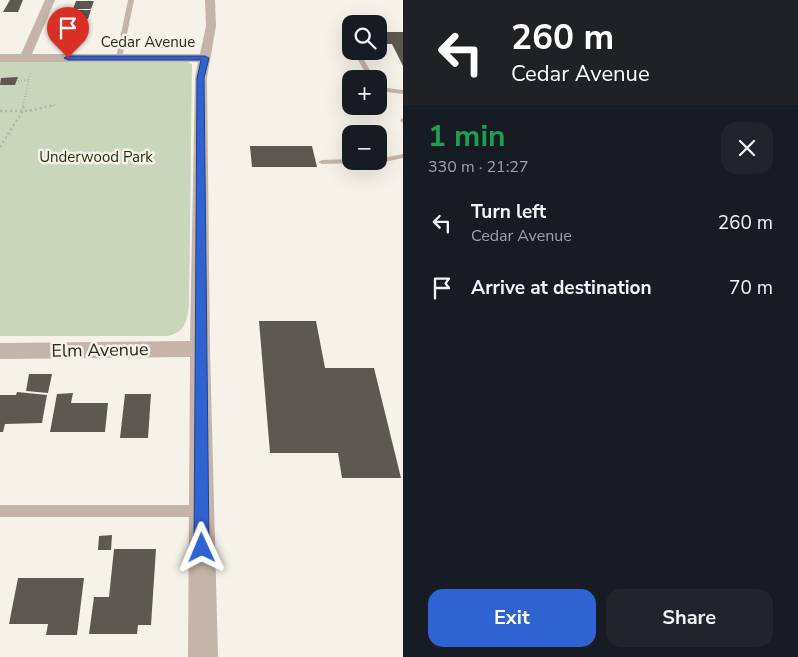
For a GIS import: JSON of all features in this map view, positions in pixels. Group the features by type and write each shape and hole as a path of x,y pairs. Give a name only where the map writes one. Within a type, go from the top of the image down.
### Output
{"street":[{"path":"29,58 50,0"},
{"path":"203,657 200,349 201,78 211,26 210,0"},
{"name":"Cedar Avenue","path":"0,58 205,58"},
{"name":"Elm Avenue","path":"0,351 200,349"}],"lane":[{"path":"119,58 131,0"},
{"path":"361,60 367,70"},
{"path":"387,91 403,92"},
{"path":"387,159 403,156"},
{"path":"322,162 342,161"},
{"path":"0,511 202,511"}],"path":[{"path":"0,147 23,111 29,80 29,58"},
{"path":"18,81 29,80"},
{"path":"0,111 23,111 55,105"}],"green space":[{"name":"Underwood Park","path":"0,60 185,61 192,64 189,305 186,322 177,333 166,336 0,336"}],"building":[{"path":"10,0 23,0 18,12 3,12"},
{"path":"76,1 94,1 91,9 73,9"},
{"path":"70,10 91,10 88,19 67,19"},
{"path":"387,32 403,32 403,66 392,44 387,44"},
{"path":"159,38 183,38 183,43 172,43 176,45 175,48 154,48 154,43 158,43"},
{"path":"18,77 15,85 0,85 1,78"},
{"path":"250,146 312,146 317,167 252,167"},
{"path":"259,321 316,321 325,368 374,368 401,478 342,478 338,453 270,453"},
{"path":"29,374 52,374 48,393 26,391"},
{"path":"17,392 47,395 42,423 5,424 3,432 0,432 0,395 16,395"},
{"path":"73,393 71,403 108,403 105,432 50,432 57,394"},
{"path":"125,394 151,394 148,438 120,438"},
{"path":"112,535 111,550 98,550 99,536"},
{"path":"114,549 156,549 151,625 138,625 137,634 89,634 94,597 109,597"},
{"path":"18,578 84,578 77,635 46,635 48,624 9,624"}],"route":[{"path":"68,58 205,58 201,78 200,349 202,548"}]}
